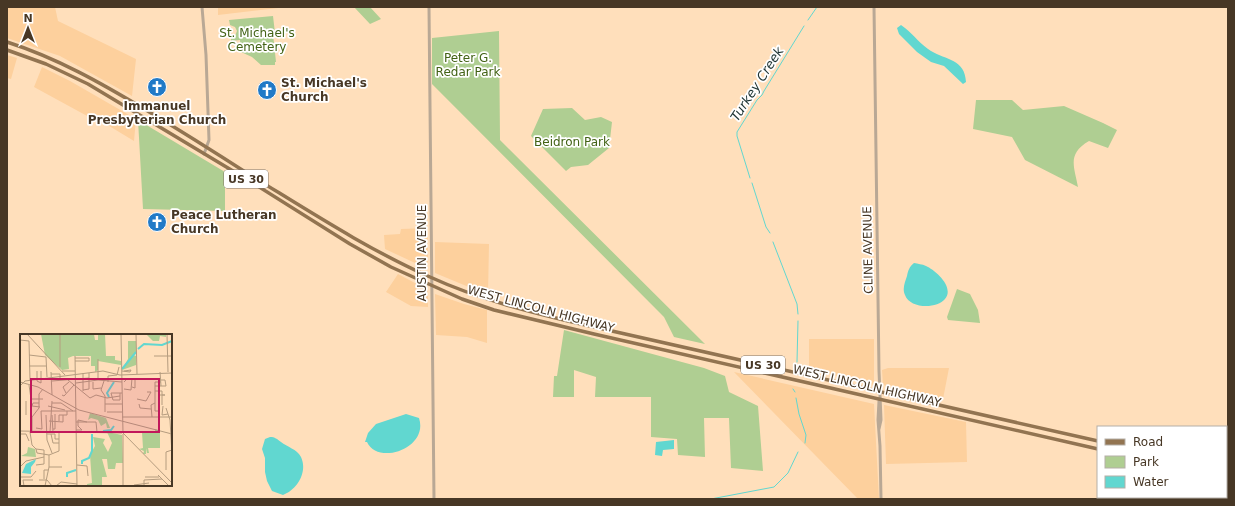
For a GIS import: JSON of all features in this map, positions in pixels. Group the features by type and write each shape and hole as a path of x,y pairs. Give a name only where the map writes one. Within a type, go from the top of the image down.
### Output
{"main road":[{"name":"WEST LINCOLN HIGHWAY","path":"7,42 47,56 76,70 208,147 355,238 431,278 464,291 530,312 1097,441"},
{"name":"WEST LINCOLN HIGHWAY","path":"7,50 46,64 88,84 350,244 391,267 462,299 494,310 534,320 1097,449"}],"street":[{"path":"202,7 207,69 209,140 208,147 204,154"},
{"name":"AUSTIN AVENUE","path":"429,7 434,499"},
{"name":"CLINE AVENUE","path":"874,7 879,392 878,413 881,499"}],"shaded area":[{"path":"55,7 58,21 136,59 132,96 60,56 7,38 7,8"},
{"path":"218,7 278,7 278,8 218,15"},
{"path":"7,55 17,58 11,79 7,78"},
{"path":"42,67 70,81 136,119 134,141 101,121 89,117 34,87"},
{"path":"428,228 428,269 385,249 384,235 400,234 401,229"},
{"path":"435,242 489,244 488,295 435,273"},
{"path":"398,274 428,290 428,307 411,306 386,292"},
{"path":"435,294 487,310 487,343 467,337 436,335"},
{"path":"809,339 874,339 874,385 809,369"},
{"path":"888,368 949,368 943,399 883,385 882,370"},
{"path":"734,372 874,404 879,499 858,499"},
{"path":"884,405 966,422 967,462 886,464"}],"green space":[{"path":"354,7 370,7 381,19 370,24"},
{"name":"St. Michael's Cemetery","path":"273,16 276,62 275,65 261,65 252,57 241,52 240,40 231,41 231,38 235,36 237,31 235,27 230,25 229,20"},
{"name":"Peter G. Redar Park","path":"499,31 500,140 705,344 674,337 664,317 432,84 432,38"},
{"path":"976,100 1012,100 1023,110 1064,106 1117,130 1108,148 1089,141 1077,151 1074,167 1078,187 1025,160 1012,137 973,129"},
{"name":"Beidron Park","path":"572,108 585,120 601,117 612,122 609,148 588,165 571,167 566,171 531,136 543,109"},
{"path":"138,120 225,172 225,211 143,209"},
{"path":"957,289 970,294 978,310 980,323 948,320 947,317"},
{"path":"564,330 704,368 725,376 729,392 758,406 763,471 731,468 729,418 704,418 705,457 678,455 677,439 651,437 651,397 595,397 596,377 574,370 574,397 553,397 554,376 557,376"}],"water":[{"path":"901,25 927,49 958,64 965,74 966,82 963,84 944,66 931,62 917,52 899,34 897,28"},
{"path":"914,263 930,268 939,275 948,289 945,299 936,305 930,306 918,305 908,300 904,293 904,286 909,269"},
{"path":"406,414 419,418 420,429 417,438 410,445 391,453 381,453 373,449 367,442 365,442 368,433 376,424"},
{"path":"270,437 276,438 283,444 292,448 299,454 303,463 302,474 297,485 288,493 283,495 272,491 267,481 265,472 265,458 262,449 265,439"},
{"path":"674,440 674,449 663,450 662,456 655,455 656,442"}],"waterway":[{"name":"Turkey Creek","path":"808,20 817,7"},
{"name":"Turkey Creek","path":"750,178 737,132 757,100 762,95 804,26"},
{"name":"Turkey Creek","path":"752,183 766,227 770,233"},
{"name":"Turkey Creek","path":"773,242 797,304 798,314"},
{"name":"Turkey Creek","path":"797,362 798,321"},
{"name":"Turkey Creek","path":"796,398 799,414 806,435 805,443"},
{"name":"Turkey Creek","path":"711,499 774,487 788,473 798,452"}],"place":[{"name":"Immanuel Presbyterian Church","path":"157,87"},
{"name":"St. Michael's Church","path":"267,90"},
{"name":"Peace Lutheran Church","path":"157,222"}]}
